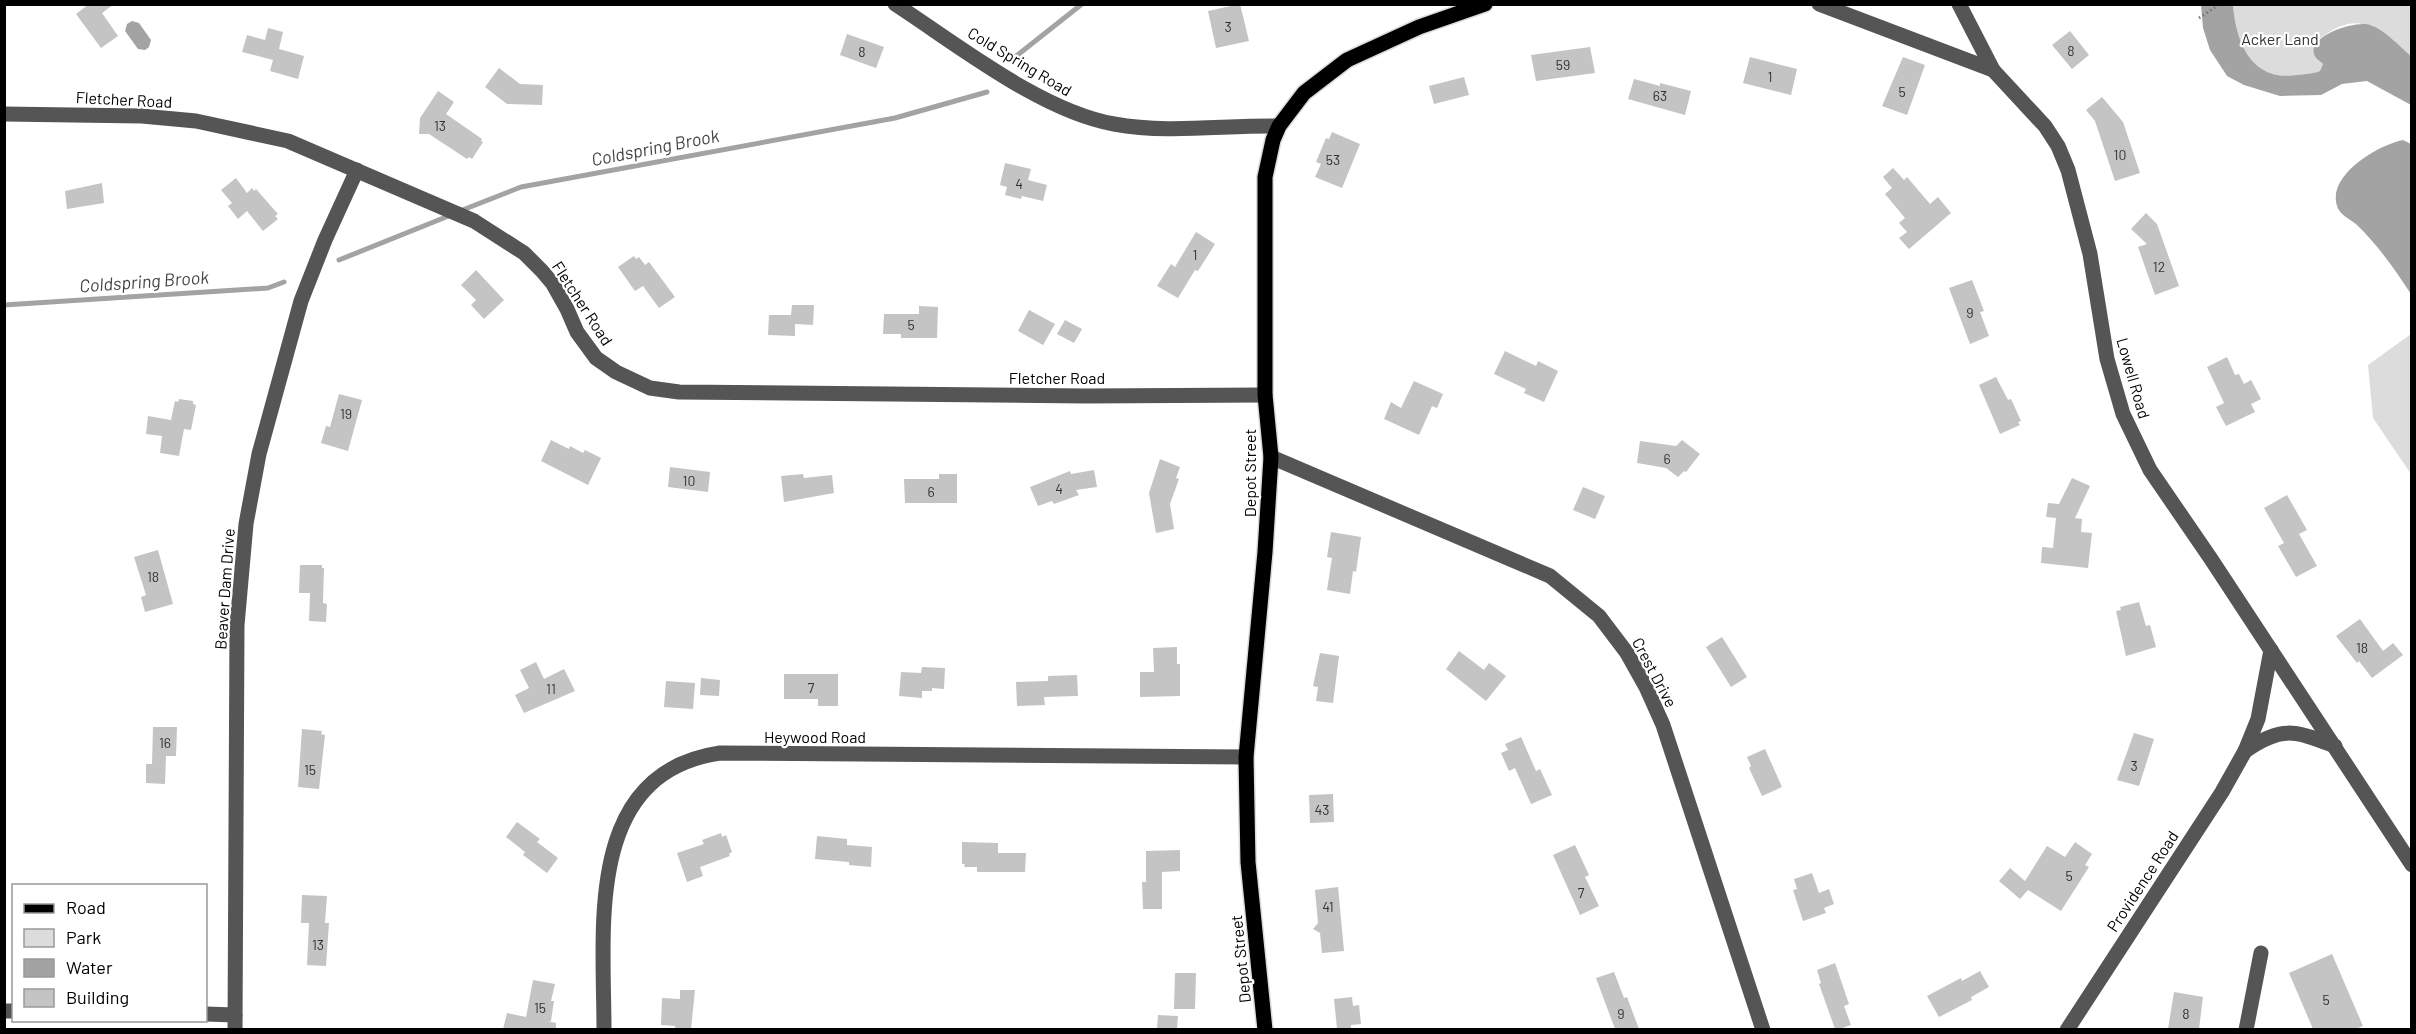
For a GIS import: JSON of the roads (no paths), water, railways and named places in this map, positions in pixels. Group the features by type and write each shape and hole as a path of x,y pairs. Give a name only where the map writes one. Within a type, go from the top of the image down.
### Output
{"main road":[{"name":"Depot Street","path":"1265,1029 1248,862 1246,757 1265,552 1271,457 1265,395 1265,177 1273,140 1279,126 1304,93 1347,60 1419,27 1485,4"}],"street":[{"name":"Cold Spring Road","path":"895,4 1017,83 1065,110 1086,117 1115,124 1186,129 1279,126"},
{"name":"Lowell Road","path":"1819,4 1993,70 2045,126 2058,146 2068,170 2090,254 2107,359 2123,414 2150,470 2412,865"},
{"path":"1959,4 1993,70"},
{"name":"Fletcher Road","path":"4,114 142,116 196,121 288,141 357,170 474,221 524,253 553,284 577,332 596,358 616,372 650,388 679,392 1086,396 1265,395"},
{"name":"Beaver Dam Drive","path":"235,1022 237,624 246,524 259,454 301,301 325,240 357,170"},
{"name":"Crest Drive","path":"1271,457 1550,576 1599,616 1627,652 1663,725 1763,1029"},
{"name":"Providence Road","path":"2067,1029 2222,792 2245,752 2263,701 2271,650"},
{"name":"Providence Road","path":"2245,752 2268,736 2290,732 2310,736 2335,746"},
{"name":"Heywood Road","path":"604,1029 603,915 611,855 625,818 642,791 668,769 701,756 720,753 1246,757"},
{"path":"2246,1029 2260,953"},
{"path":"207,1014 235,1022"}],"water":[{"path":"2201,5 2233,5 2238,33 2249,56 2257,66 2281,76 2320,71 2323,64 2316,58 2314,47 2318,41 2335,30 2364,24 2376,27 2411,56 2411,105 2367,81 2342,84 2321,95 2280,96 2244,85 2227,76 2210,50 2203,28"},
{"path":"132,21 139,23 151,40 149,47 145,50 138,49 125,31 127,24"},
{"path":"2403,140 2411,144 2411,294 2372,241 2340,212 2336,194 2340,183 2357,163 2381,148"}],"waterway":[{"name":"Coldspring Brook","path":"1015,57 1082,4"},
{"name":"Coldspring Brook","path":"460,211 521,187 895,118 987,92"},
{"name":"Coldspring Brook","path":"339,260 451,215"},
{"name":"Coldspring Brook","path":"4,305 268,288 284,282"}],"park label":[{"name":"Acker Land","path":"2280,38"}]}
